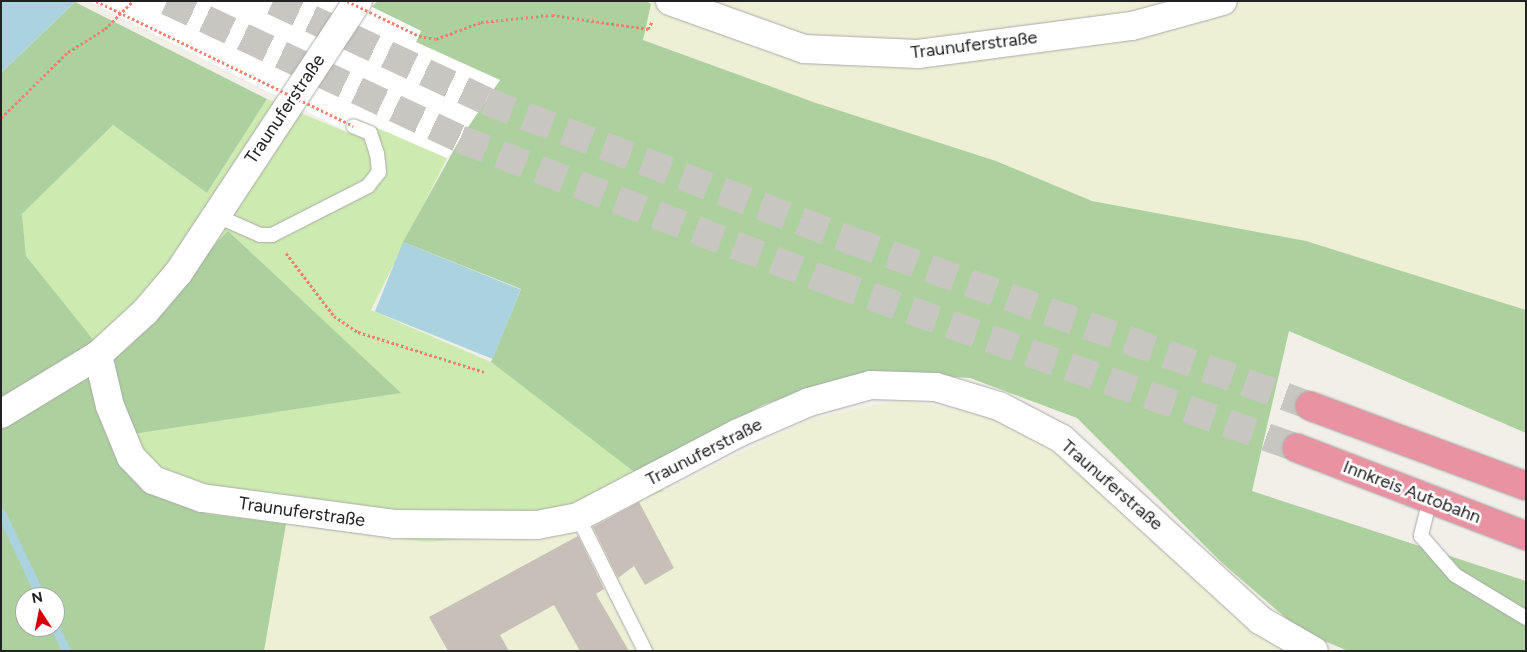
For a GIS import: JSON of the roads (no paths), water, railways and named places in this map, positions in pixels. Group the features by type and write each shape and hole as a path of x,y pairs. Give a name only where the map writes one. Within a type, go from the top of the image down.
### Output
{"highway":[{"path":"1310,406 1526,486"},
{"name":"Innkreis Autobahn","path":"1297,448 1526,536"}],"street":[{"name":"Traunuferstraße","path":"1,414 98,355 145,312 217,216 358,1"},
{"name":"Traunuferstraße","path":"663,8 804,49 918,54 1132,26 1224,1"},
{"name":"Traunuferstraße","path":"98,355 110,406 131,457 153,480 202,498 394,524 536,525 578,517 738,433 809,402 871,385 936,387 999,406 1062,439 1260,620 1314,651"}],"lane":[{"path":"217,216 260,234 272,235 368,186 379,172 370,133 353,126"},
{"path":"1430,499 1420,536 1455,575 1526,618"},
{"path":"578,517 645,651"}],"water":[{"path":"1,1 76,1 1,73"},
{"path":"403,242 521,290 493,359 375,312"}],"waterway":[{"path":"1,513 36,587"},
{"path":"60,637 66,651"}],"tunnel":[{"path":"167,1 460,139 831,282 1297,448"},
{"path":"273,1 486,101 850,240 1310,406"}]}
